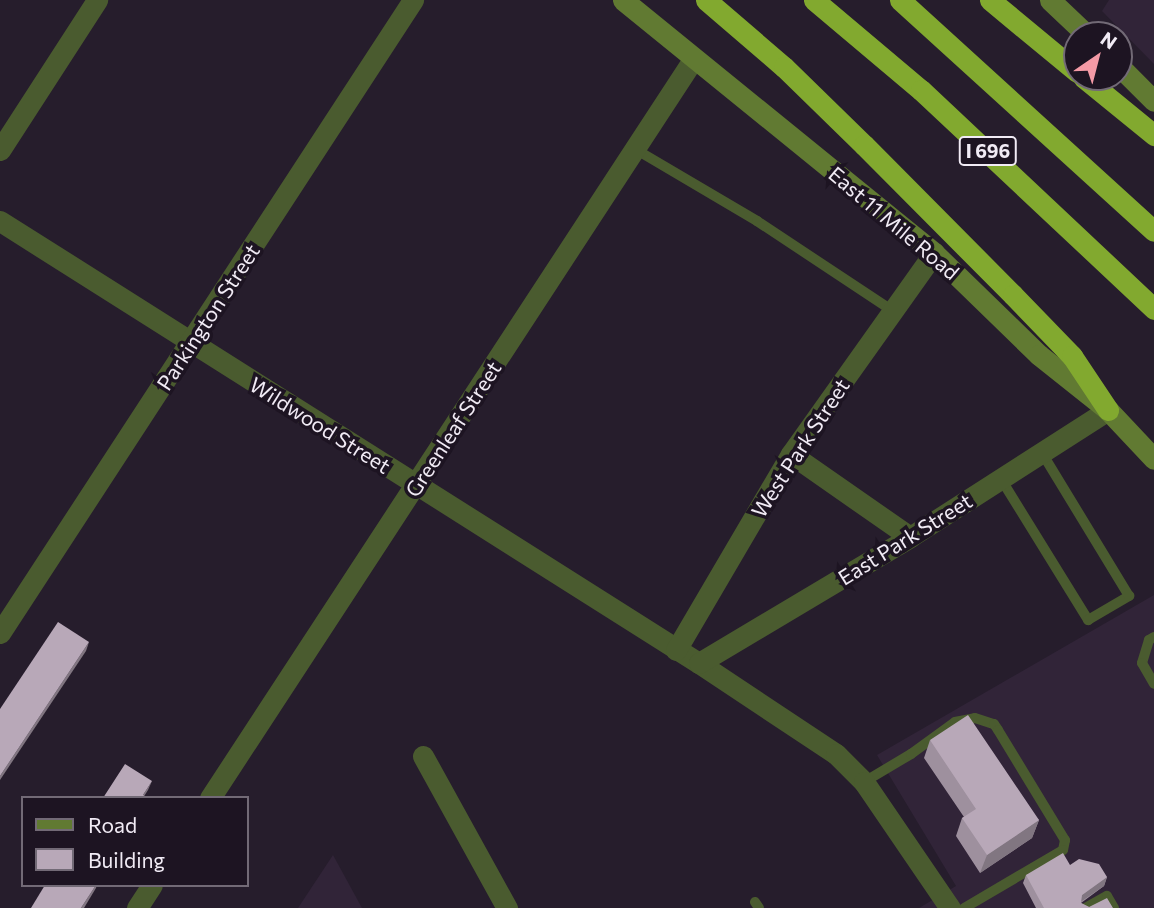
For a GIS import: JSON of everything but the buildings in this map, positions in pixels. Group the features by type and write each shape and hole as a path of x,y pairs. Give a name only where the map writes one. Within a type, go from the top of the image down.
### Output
{"highway":[{"path":"706,0 854,135 1004,286 1072,356 1108,410"},
{"name":"I 696","path":"814,0 921,90 1154,309"},
{"name":"I 696","path":"900,0 983,72 1154,231"},
{"path":"990,0 1063,60"},
{"path":"1100,91 1154,135"}],"main road":[{"name":"East 11 Mile Road","path":"623,0 934,253 1039,355 1108,410 1154,459"},
{"path":"1050,0 1072,21"},
{"path":"1133,80 1154,101"}],"street":[{"path":"0,150 97,0"},
{"name":"Parkington Street","path":"0,633 411,1"},
{"name":"Greenleaf Street","path":"211,796 694,58"},
{"name":"Wildwood Street","path":"0,221 699,663"},
{"name":"West Park Street","path":"676,650 791,454 934,253"},
{"name":"East Park Street","path":"699,663 910,537 1108,410"},
{"path":"791,454 910,537"},
{"path":"699,663 836,754 864,782 949,907"},
{"path":"423,756 507,908"},
{"path":"137,908 151,887"}],"lane":[{"path":"635,149 757,221 893,311"},
{"path":"1001,479 1088,620 1129,596 1042,453"},
{"path":"1154,637 1149,640 1142,663 1154,684"},
{"path":"864,782 911,754 955,722 975,718 993,724 998,730 1065,840 1063,849 949,907"},
{"path":"1085,908 1107,896 1114,908"}],"shaded area":[{"path":"1109,0 1154,0 1154,64 1133,43 1133,21 1112,21 1102,11"},
{"path":"1154,595 1154,908 919,908 956,886 877,755"},
{"path":"333,855 362,908 298,908"}]}
